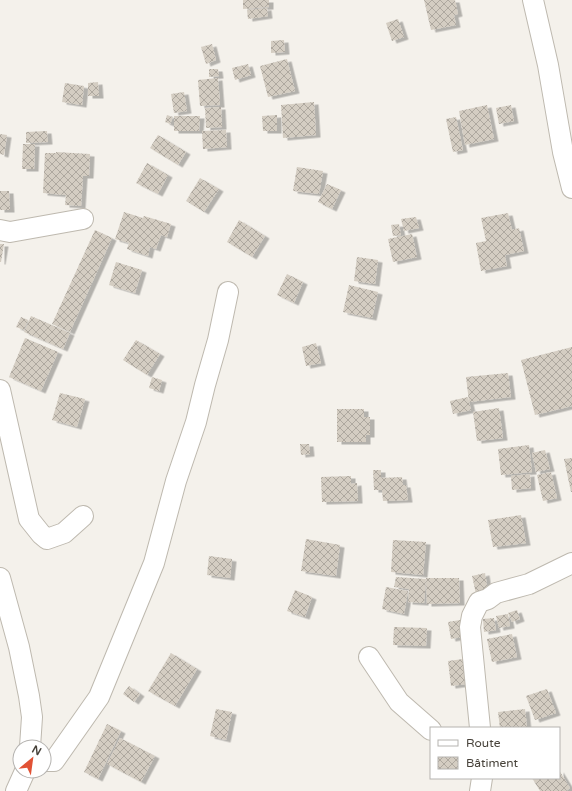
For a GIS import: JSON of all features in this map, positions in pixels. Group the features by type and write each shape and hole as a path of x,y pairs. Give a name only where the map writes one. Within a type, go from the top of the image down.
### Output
{"street":[{"path":"533,0 548,64 563,152 572,188"},
{"path":"0,230 10,232 82,219"},
{"path":"52,761 54,761 99,697 154,563 176,481 196,422 218,340 228,292"},
{"path":"0,390 29,519 47,539 64,532 83,516"},
{"path":"480,727 470,627 472,616 479,602 488,599 496,593 529,584 572,563"},
{"path":"0,578 19,647 30,703 32,717 31,739"},
{"path":"369,657 400,702 430,729"},
{"path":"16,791 21,779"},
{"path":"480,791 482,779"}],"building":[{"path":"243,0 269,0 269,7 243,9"},
{"path":"424,0 455,0 458,14 454,15 456,25 431,30"},
{"path":"267,8 268,16 248,19 247,10"},
{"path":"398,19 404,37 392,41 386,23"},
{"path":"284,40 285,52 271,53 271,41"},
{"path":"212,44 216,60 206,64 201,47"},
{"path":"287,59 295,91 268,97 260,66"},
{"path":"248,64 251,75 235,80 232,68"},
{"path":"209,69 218,69 219,76 209,77"},
{"path":"218,78 220,105 200,106 198,80"},
{"path":"98,82 99,96 88,96 88,83"},
{"path":"65,83 84,86 82,105 62,102"},
{"path":"184,92 187,111 174,113 171,94"},
{"path":"314,102 316,135 283,138 281,105"},
{"path":"487,105 494,139 465,145 459,111"},
{"path":"511,105 514,121 499,124 496,108"},
{"path":"221,107 222,127 206,128 205,108"},
{"path":"167,115 173,117 170,124 165,122"},
{"path":"277,115 277,131 263,131 262,116"},
{"path":"174,116 200,116 199,131 174,131"},
{"path":"456,117 463,150 453,152 446,119"},
{"path":"226,130 227,147 203,149 202,131"},
{"path":"47,131 48,142 26,143 26,132"},
{"path":"0,134 7,135 4,155 0,154"},
{"path":"158,135 186,152 178,165 150,148"},
{"path":"23,144 35,144 34,169 22,169"},
{"path":"56,152 90,154 89,176 83,176 81,206 65,205 66,195 43,193 45,153"},
{"path":"147,163 168,175 158,194 136,183"},
{"path":"297,167 323,171 319,194 293,191"},
{"path":"200,178 219,189 204,212 186,201"},
{"path":"327,184 341,190 332,209 318,202"},
{"path":"0,191 9,191 10,210 0,210"},
{"path":"124,212 171,224 167,237 161,235 156,249 150,247 148,256 127,249 129,243 115,239"},
{"path":"508,213 512,230 519,228 524,251 505,255 507,266 481,271 476,243 486,241 481,218"},
{"path":"416,217 419,228 404,231 401,219"},
{"path":"239,220 265,236 252,257 227,242"},
{"path":"399,224 401,235 393,236 391,225"},
{"path":"95,230 112,238 70,332 52,324"},
{"path":"412,234 417,257 393,262 388,239"},
{"path":"0,244 4,244 1,262 0,262"},
{"path":"357,257 378,260 375,284 354,281"},
{"path":"116,262 142,270 135,293 109,285"},
{"path":"287,274 303,282 294,303 277,295"},
{"path":"349,285 378,292 372,318 343,312"},
{"path":"31,316 70,333 63,349 24,332"},
{"path":"21,317 28,320 24,330 16,327"},
{"path":"25,338 58,352 41,391 9,377"},
{"path":"136,340 160,354 147,375 123,360"},
{"path":"316,343 321,363 306,366 302,347"},
{"path":"572,347 572,406 535,415 521,360"},
{"path":"508,373 511,397 469,402 466,377"},
{"path":"152,377 162,380 159,391 149,388"},
{"path":"60,393 85,399 77,427 52,420"},
{"path":"468,397 471,410 453,414 450,401"},
{"path":"499,408 503,438 477,441 473,412"},
{"path":"337,409 364,409 364,417 370,417 370,435 366,435 366,442 337,442"},
{"path":"300,444 309,444 310,454 301,455"},
{"path":"529,445 532,472 501,475 498,449"},
{"path":"545,450 550,469 536,472 532,453"},
{"path":"572,458 572,492 571,492 564,459"},
{"path":"373,470 381,470 381,478 402,477 403,485 406,485 408,500 383,501 382,490 374,490"},
{"path":"551,472 557,498 543,501 537,475"},
{"path":"530,474 531,488 512,490 511,476"},
{"path":"351,476 351,484 357,483 358,501 322,502 321,477"},
{"path":"521,515 526,543 493,547 488,520"},
{"path":"306,539 340,545 336,576 301,571"},
{"path":"393,540 426,542 423,575 391,572"},
{"path":"209,556 232,559 230,578 207,575"},
{"path":"485,573 488,592 476,594 472,576"},
{"path":"396,577 426,579 424,603 408,602 409,589 394,587"},
{"path":"426,578 459,578 460,603 427,604"},
{"path":"386,587 408,591 404,614 382,609"},
{"path":"295,590 312,597 305,617 287,611"},
{"path":"517,610 520,619 512,622 508,613"},
{"path":"508,614 510,626 499,628 496,616"},
{"path":"494,618 496,630 484,632 483,619"},
{"path":"466,619 468,636 451,639 448,622"},
{"path":"394,627 427,628 426,646 393,645"},
{"path":"512,634 517,657 492,662 487,639"},
{"path":"171,653 197,669 175,706 148,691"},
{"path":"471,658 474,683 451,686 448,661"},
{"path":"129,686 140,694 134,702 123,694"},
{"path":"547,689 556,713 535,720 526,696"},
{"path":"216,709 232,712 226,740 210,736"},
{"path":"525,709 527,727 500,727 498,712"},
{"path":"107,724 121,731 98,779 84,772"},
{"path":"120,738 155,756 141,782 107,764"},
{"path":"560,772 570,788 566,791 540,791 533,779 560,779"}]}
